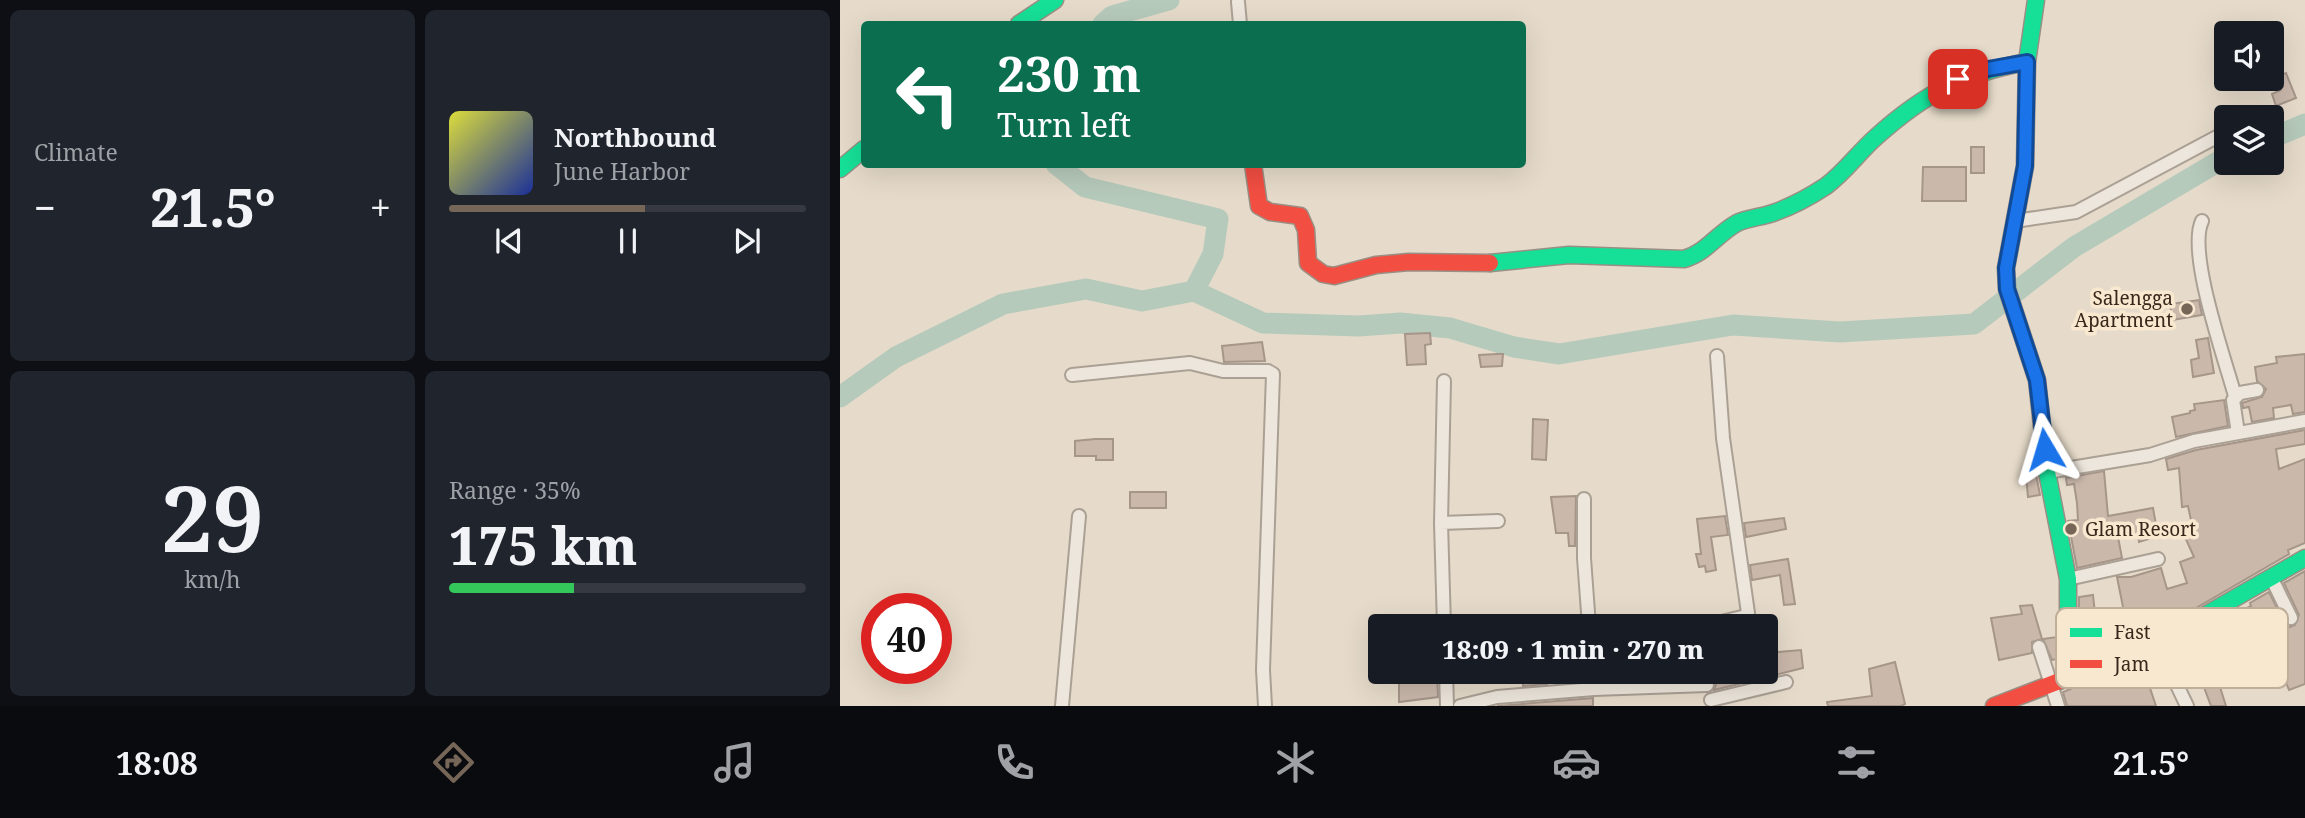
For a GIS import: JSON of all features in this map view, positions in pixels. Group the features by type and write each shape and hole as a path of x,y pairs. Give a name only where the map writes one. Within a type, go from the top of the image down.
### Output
{"street":[{"path":"1024,21 1055,0"},
{"path":"2036,0 2027,62 2025,166 2006,268 2007,289 2037,380 2048,471 2068,579 2068,608"},
{"path":"1238,2 1240,21"},
{"path":"1254,168 1259,206 1270,212 1300,216 1305,222 1307,263 1322,274 1334,276 1376,265 1409,262 1469,265 1569,255 1684,259 1696,256 1737,223 1776,212 1823,187 1846,170 1872,140 1907,110 1958,79 1988,69 2027,62"},
{"path":"2015,221 2076,212 2214,138"},
{"path":"840,169 861,152"},
{"path":"2202,221 2197,242 2210,306 2235,396 2232,409 2238,433"},
{"path":"1717,356 1722,426 1747,614"},
{"path":"1072,375 1190,363 1223,371 1273,373 1263,670 1265,706"},
{"path":"1444,381 1441,523 1444,614"},
{"path":"2235,396 2257,390"},
{"path":"2048,471 2150,455 2194,441 2305,421"},
{"path":"1584,499 1584,558 1588,614"},
{"path":"1062,706 1079,516"},
{"path":"1441,523 1498,521"},
{"path":"2218,608 2305,558"},
{"path":"2068,579 2158,559"},
{"path":"2271,577 2286,608"},
{"path":"2288,612 2291,618"},
{"path":"2039,647 2058,706"},
{"path":"1707,684 1712,703 1786,682"},
{"path":"1994,706 2056,682"},
{"path":"1446,684 1447,706"},
{"path":"1594,684 1594,689"},
{"path":"1460,706 1497,697 1650,684"},
{"path":"2178,688 2187,706"}],"building":[{"path":"2286,73 2296,98 2276,105 2272,94 2284,91"},
{"path":"1971,147 1984,147 1984,173 1971,173"},
{"path":"1923,167 1966,167 1966,201 1922,201"},
{"name":"Salengga Apartment","path":"2199,300 2202,315 2172,320 2170,304"},
{"path":"1430,333 1431,344 1425,345 1426,364 1407,365 1405,334"},
{"path":"2208,338 2214,373 2193,377 2191,360 2199,358 2196,340"},
{"path":"1262,342 1265,361 1224,362 1222,346"},
{"path":"1503,354 1502,366 1481,367 1479,355"},
{"path":"2305,354 2305,412 2293,414 2291,405 2273,408 2274,418 2252,422 2249,407 2243,408 2242,403 2262,397 2266,389 2257,381 2255,367 2277,363 2276,357"},
{"path":"2224,400 2228,426 2176,437 2172,417 2190,413 2195,410 2194,404"},
{"path":"1533,419 1548,420 1546,460 1532,459"},
{"path":"2305,430 2305,444 2276,449 2279,469 2305,459 2305,543 2288,550 2289,554 2196,608 2123,608 2117,577 2131,577 2161,568 2167,589 2187,583 2180,562 2194,557 2184,535 2193,530 2188,506 2182,507 2179,468 2168,470 2166,459 2196,450"},
{"path":"1113,439 1113,460 1096,460 1096,456 1075,456 1075,441"},
{"path":"2104,471 2108,516 2153,508 2158,536 2139,542 2138,533 2118,537 2122,558 2077,568 2068,521 2078,520 2077,503 2074,484 2067,485 2066,478"},
{"path":"2036,474 2040,495 2028,497 2026,476"},
{"path":"1130,492 1166,492 1166,508 1130,508"},
{"path":"1576,496 1575,546 1569,546 1568,533 1556,533 1551,497"},
{"path":"1725,516 1728,535 1711,537 1716,570 1706,572 1705,566 1699,567 1696,554 1701,554 1697,519"},
{"path":"1784,518 1786,529 1746,537 1744,523"},
{"path":"1788,559 1795,604 1784,605 1780,575 1752,580 1750,565"},
{"path":"2305,571 2305,684 2289,690 2288,625 2295,625 2299,615 2284,583"},
{"path":"2269,592 2277,608 2247,608 2251,606 2250,603"},
{"path":"2093,595 2094,608 2079,608 2079,597"},
{"path":"2032,605 2042,639 2032,642 2032,653 1999,660 1991,618 2022,614 2020,606"},
{"path":"2056,637 2056,659 2052,660 2043,639"},
{"path":"1801,650 1803,668 1778,674 1778,652"},
{"path":"1895,662 1905,704 1828,706 1827,702 1872,696 1869,669"},
{"path":"1399,684 1437,684 1438,697 1399,702"},
{"path":"1716,684 1738,684 1714,690"},
{"path":"2073,688 2150,688 2156,706 2067,706 2063,692"},
{"path":"2204,688 2220,688 2226,706 2211,706"},
{"path":"1593,698 1593,706 1498,706"}],"waterway":[{"path":"1106,21 1112,16 1169,0"},
{"path":"2284,133 2305,124"},
{"path":"1194,291 1263,323 1359,326 1400,323 1450,328 1514,347 1559,354 1733,325 1840,332 1974,324 2074,247 2214,164"},
{"path":"840,397 896,357 1003,304 1086,289 1142,301 1194,291 1213,254 1218,219 1085,187 1061,168"}],"traffic: fast":[{"path":"1024,21 1055,0"},
{"path":"2036,0 2027,62 2025,166 2006,268 2007,289 2037,380 2047,472 2068,579 2068,608"},
{"path":"1490,263 1569,255 1684,259 1705,248 1737,223 1780,211 1826,186 1876,137 1928,97 1964,79 2027,62"},
{"path":"840,169 861,152"},
{"path":"2218,608 2305,558"}],"traffic: jam":[{"path":"1254,168 1259,206 1270,212 1300,216 1306,230 1308,263 1323,274 1334,276 1376,265 1409,262 1490,263"},
{"path":"1994,706 2056,682"}],"place":[{"name":"Salengga Apartment","path":"2187,309"},
{"name":"Glam Resort","path":"2071,529"}],"route":[{"path":"1958,79 1988,69 2027,62 2025,166 2006,268 2007,289 2037,380 2045,449"}]}
